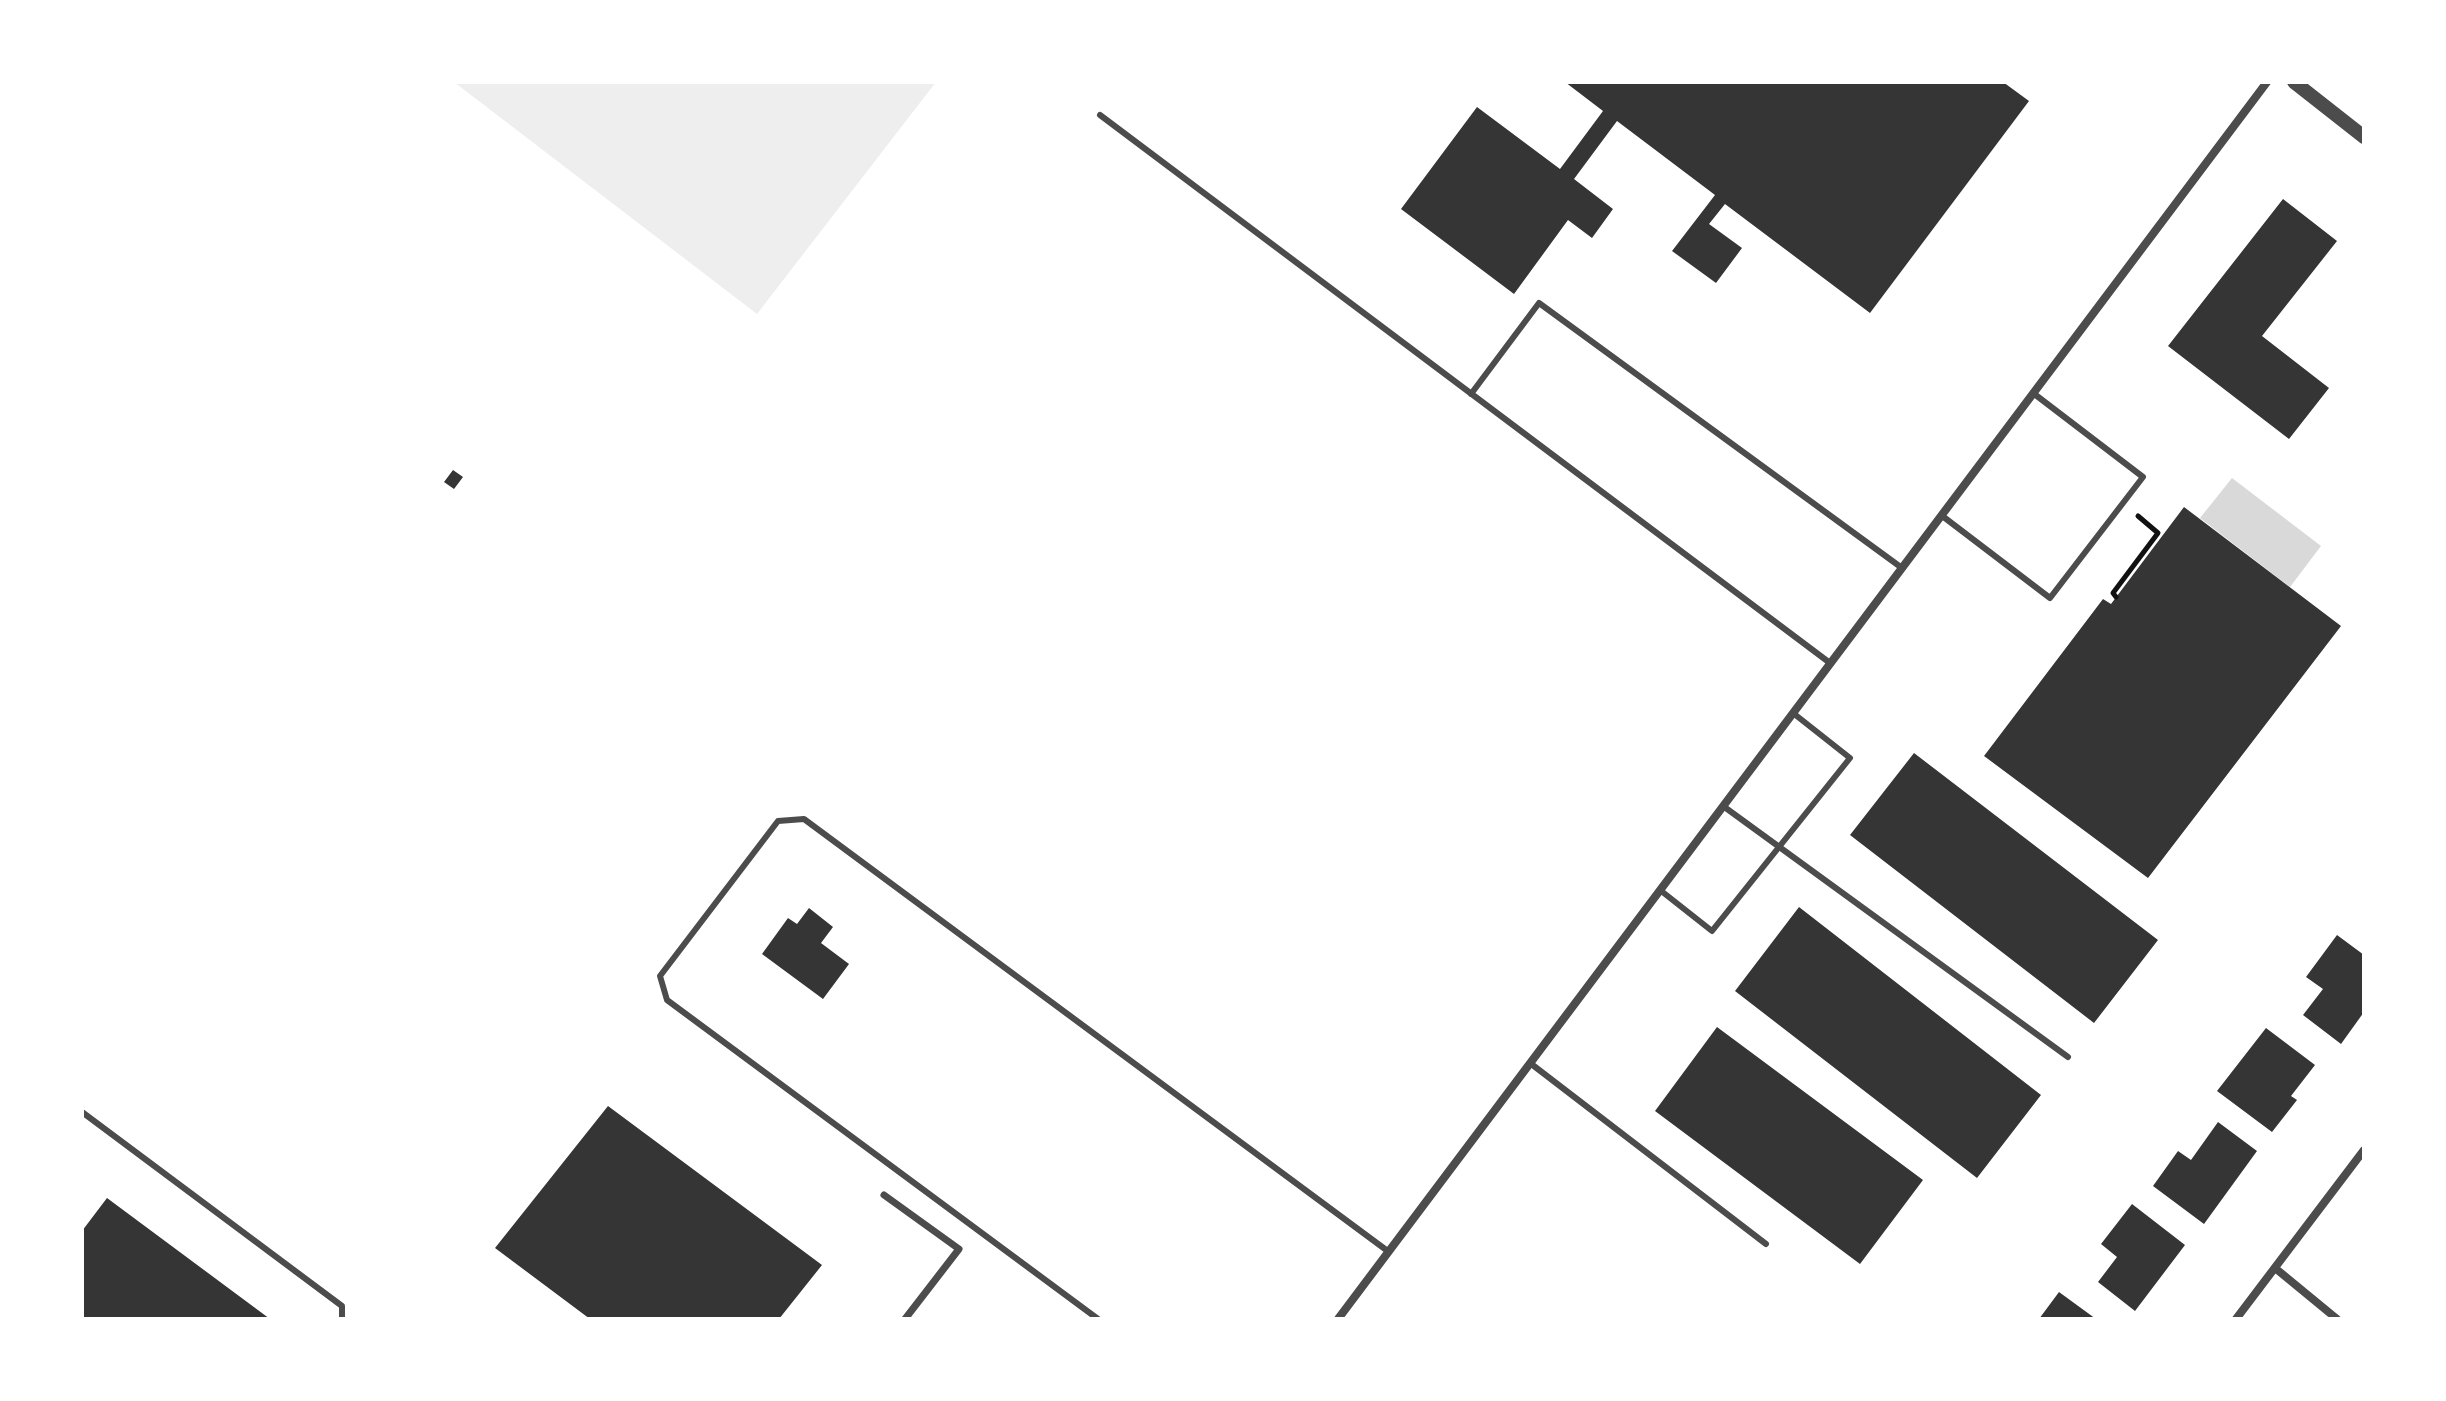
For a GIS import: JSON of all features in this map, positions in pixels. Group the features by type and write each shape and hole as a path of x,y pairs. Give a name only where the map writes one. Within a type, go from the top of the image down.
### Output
{"street":[{"path":"1338,1319 2267,82"},
{"path":"2294,82 2364,137"},
{"path":"2236,1319 2364,1150"},
{"path":"884,1195 959,1249 905,1319"},
{"path":"2275,1268 2337,1319"}],"lane":[{"path":"1100,115 1830,663"},
{"path":"1471,394 1539,303 1902,568"},
{"path":"1941,515 2050,598 2143,477 2033,393"},
{"path":"1660,890 1712,931 1850,758 1793,713"},
{"path":"1723,806 2068,1057"},
{"path":"1098,1319 667,1000 660,976 778,821 804,819 1389,1252"},
{"path":"1530,1063 1766,1244"},
{"path":"82,1112 342,1306 342,1319"}],"path":[{"path":"2116,597 2113,593 2158,533 2123,503"}],"shaded area":[{"path":"454,82 936,82 757,314"},
{"path":"2232,478 2321,546 2290,587 2200,518"}],"building":[{"path":"1565,82 2003,82 2029,101 1870,313 1725,204 1709,224 1742,248 1716,283 1672,251 1715,195 1617,121 1574,179 1613,209 1592,238 1568,220 1514,294 1401,209 1477,107 1560,169 1603,111"},
{"path":"2283,199 2337,241 2262,336 2329,388 2289,439 2168,346"},
{"path":"453,470 463,477 454,489 444,482"},
{"path":"2184,507 2341,626 2148,878 1984,756 2103,599 2111,604"},
{"path":"1914,753 2158,940 2094,1023 1850,835"},
{"path":"1799,907 2041,1095 1977,1178 1735,991"},
{"path":"809,908 833,927 821,943 849,964 823,999 762,954 788,918 797,924"},
{"path":"2337,935 2364,955 2364,1012 2341,1044 2303,1015 2323,989 2306,977"},
{"path":"1717,1027 1923,1180 1860,1264 1655,1111"},
{"path":"2266,1028 2315,1065 2291,1096 2297,1100 2272,1132 2217,1091"},
{"path":"608,1106 822,1265 779,1319 590,1319 495,1248"},
{"path":"2218,1122 2257,1151 2204,1224 2153,1186 2178,1151 2191,1160"},
{"path":"107,1198 270,1319 82,1319 82,1231"},
{"path":"2132,1204 2185,1245 2135,1311 2098,1282 2117,1257 2101,1244"},
{"path":"2059,1292 2096,1319 2039,1319"}]}
